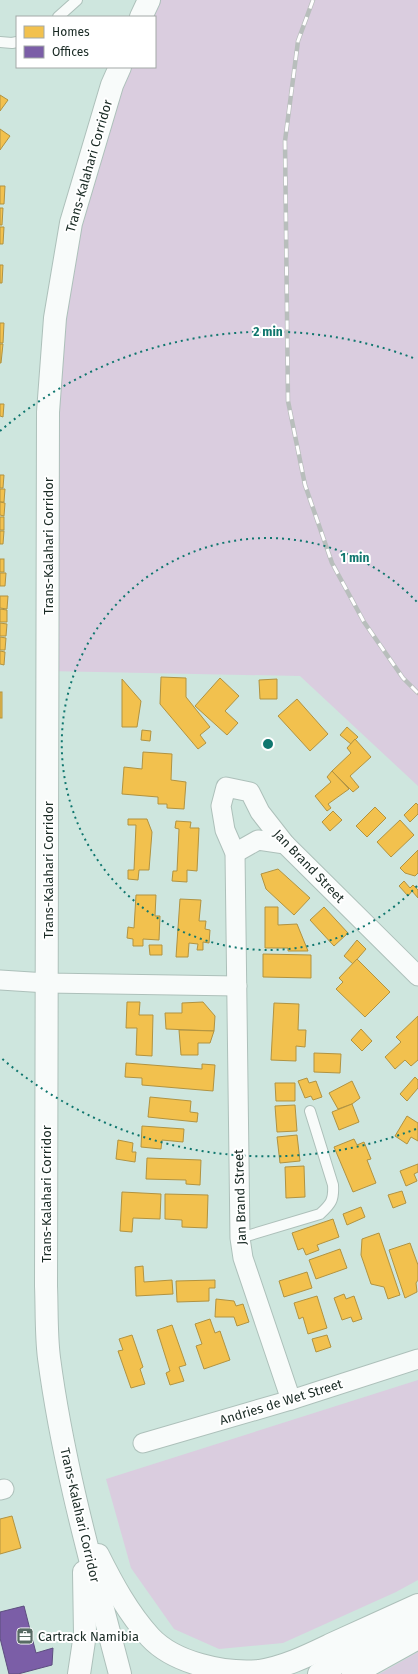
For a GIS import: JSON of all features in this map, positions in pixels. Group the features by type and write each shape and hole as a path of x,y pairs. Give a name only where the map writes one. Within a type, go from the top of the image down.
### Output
{"main road":[{"path":"141,16 149,0"},
{"name":"Trans-Kalahari Corridor","path":"120,68 112,85 71,223 55,318 48,412 46,1286 49,1357 60,1428 80,1520 120,1674"},
{"path":"80,1520 107,1573 133,1616 151,1638 176,1656 201,1666 230,1672 258,1672 287,1664 418,1605"},
{"path":"79,1674 85,1634 85,1587 80,1520"},
{"path":"319,1674 418,1616"},
{"path":"353,1674 418,1638"}],"street":[{"name":"Jan Brand Street","path":"291,1400 244,1258 240,1238 235,853 226,830 221,806 226,787 250,792 260,812 285,844 418,976"},
{"path":"235,853 258,840 285,844"},
{"path":"0,980 47,983 236,986"},
{"name":"Andries de Wet Street","path":"142,1443 291,1400 418,1359"}],"lane":[{"path":"59,16 77,0"},
{"path":"0,42 16,42"},
{"path":"240,1238 320,1214 330,1205 334,1195 333,1185 310,1111"}],"shaded area":[{"path":"149,0 418,0 418,786 300,676 48,671 55,318 120,68 156,68 156,16 141,16"},
{"path":"418,1380 418,1580 396,1592 283,1643 219,1649 174,1629 131,1568 106,1479"},
{"path":"418,1652 418,1674 379,1674"}],"building: Homes":[{"path":"0,95 8,100 0,111"},
{"path":"0,129 10,136 0,150"},
{"path":"0,186 5,186 4,204 0,204"},
{"path":"0,208 3,208 2,225 0,225"},
{"path":"0,227 4,227 3,244 0,244"},
{"path":"0,265 3,265 2,283 0,283"},
{"path":"0,323 4,323 3,343 0,343"},
{"path":"0,344 3,344 1,363 0,363"},
{"path":"0,404 4,404 3,417 0,416"},
{"path":"0,475 4,475 3,488 0,488"},
{"path":"0,489 5,489 4,502 0,502"},
{"path":"0,502 5,503 4,516 0,515"},
{"path":"0,517 4,517 4,530 0,530"},
{"path":"0,531 4,531 3,544 0,544"},
{"path":"0,559 4,559 4,572 0,572"},
{"path":"0,573 6,573 5,586 0,586"},
{"path":"0,596 8,596 7,609 0,608"},
{"path":"0,609 7,610 7,622 0,622"},
{"path":"0,623 7,624 6,636 0,636"},
{"path":"0,637 6,638 5,650 0,650"},
{"path":"0,651 5,652 4,665 0,664"},
{"path":"161,677 186,678 186,697 210,727 200,735 206,743 198,749 160,704"},
{"path":"220,678 239,696 225,711 238,723 227,735 195,706"},
{"path":"122,679 141,701 137,727 122,727"},
{"path":"277,679 277,699 260,699 259,680"},
{"path":"0,692 2,692 2,718 0,718"},
{"path":"297,699 328,734 310,751 278,716"},
{"path":"347,727 358,737 351,744 340,735"},
{"path":"142,730 151,731 150,741 141,740"},
{"path":"355,739 371,757 350,776 359,787 353,792 332,771 351,753 347,748"},
{"path":"143,752 172,754 171,780 186,782 184,809 167,808 167,804 158,804 158,797 122,794 124,767 142,769"},
{"path":"332,771 349,789 328,804 331,808 327,811 315,796 331,782 327,777"},
{"path":"416,803 418,805 418,814 410,822 404,815"},
{"path":"375,807 386,818 367,837 356,826"},
{"path":"333,811 342,820 330,831 322,822"},
{"path":"128,819 147,819 152,832 149,870 139,870 138,880 128,879 128,870 134,870 136,825 128,825"},
{"path":"400,820 414,835 391,857 377,842"},
{"path":"176,821 191,822 190,828 199,828 197,871 187,870 187,882 172,881 173,871 177,871 179,829 175,828"},
{"path":"418,850 418,873 415,876 405,873 400,868"},
{"path":"278,869 310,898 294,915 266,889 261,874"},
{"path":"404,881 410,888 413,885 418,890 418,898 412,891 408,896 399,886"},
{"path":"136,895 156,895 155,916 160,916 159,940 143,939 143,946 133,946 133,939 127,938 128,927 134,928"},
{"path":"180,899 201,900 199,921 206,921 205,929 210,930 209,943 203,942 203,950 197,950 198,944 189,943 188,957 176,957"},
{"path":"265,907 278,907 278,925 297,924 308,951 288,951 288,948 265,948"},
{"path":"324,907 348,933 334,946 310,920"},
{"path":"357,940 366,949 353,964 344,956"},
{"path":"149,945 162,945 162,955 150,955"},
{"path":"263,954 311,955 311,978 263,977"},
{"path":"357,959 390,992 365,1017 336,989 343,982 339,978"},
{"path":"127,1002 140,1002 139,1015 153,1015 152,1056 136,1055 137,1028 126,1028"},
{"path":"203,1002 215,1016 214,1031 166,1029 165,1013 182,1013 182,1003"},
{"path":"274,1003 299,1004 298,1030 306,1030 305,1047 296,1046 296,1061 271,1060"},
{"path":"418,1016 418,1060 411,1066 405,1060 395,1069 385,1057 401,1042 396,1037"},
{"path":"361,1029 372,1041 362,1051 351,1040"},
{"path":"179,1030 214,1031 210,1043 198,1043 198,1055 181,1055"},
{"path":"314,1053 341,1054 340,1073 314,1072"},
{"path":"126,1063 202,1069 202,1064 215,1065 213,1091 142,1085 142,1078 125,1077"},
{"path":"415,1077 418,1080 418,1088 407,1101 400,1094"},
{"path":"307,1078 309,1083 316,1081 322,1097 313,1100 311,1096 305,1098 298,1081"},
{"path":"352,1081 360,1098 352,1104 338,1109 329,1093"},
{"path":"275,1083 295,1083 295,1101 276,1101"},
{"path":"150,1097 191,1101 190,1112 198,1113 197,1122 148,1117"},
{"path":"352,1104 359,1122 339,1130 332,1112"},
{"path":"295,1105 297,1131 277,1132 275,1106"},
{"path":"407,1116 418,1123 418,1141 411,1137 407,1144 395,1136"},
{"path":"142,1126 184,1129 183,1142 162,1140 161,1149 141,1147"},
{"path":"297,1135 300,1161 280,1163 277,1137"},
{"path":"354,1139 357,1145 364,1142 371,1159 367,1160 376,1183 353,1192 334,1147"},
{"path":"118,1140 133,1143 132,1152 136,1152 135,1162 116,1159"},
{"path":"147,1158 201,1160 200,1185 186,1184 186,1180 146,1179"},
{"path":"418,1164 418,1172 414,1174 417,1181 406,1186 400,1171"},
{"path":"304,1166 305,1197 286,1198 285,1167"},
{"path":"402,1191 406,1203 393,1208 388,1195"},
{"path":"122,1192 161,1194 160,1219 133,1218 132,1232 120,1231"},
{"path":"165,1194 208,1195 207,1228 182,1227 182,1220 165,1219"},
{"path":"361,1207 365,1217 347,1225 343,1214"},
{"path":"333,1219 339,1237 317,1245 319,1250 306,1255 303,1248 298,1250 292,1233"},
{"path":"379,1233 400,1295 388,1299 384,1287 371,1284 361,1255 362,1239"},
{"path":"410,1243 418,1265 418,1280 416,1283 417,1292 405,1298 389,1250"},
{"path":"340,1249 347,1268 316,1279 309,1260"},
{"path":"143,1266 144,1282 172,1280 173,1294 136,1296 135,1267"},
{"path":"307,1272 312,1288 284,1297 279,1281"},
{"path":"215,1280 215,1288 209,1288 209,1301 177,1302 176,1281"},
{"path":"344,1294 346,1299 354,1296 362,1319 353,1322 351,1317 342,1320 334,1298"},
{"path":"317,1296 327,1328 308,1334 303,1317 299,1319 294,1303"},
{"path":"216,1299 234,1301 236,1306 243,1304 249,1322 237,1326 234,1317 215,1317"},
{"path":"210,1319 215,1333 220,1331 230,1360 204,1369 196,1346 202,1344 195,1324"},
{"path":"172,1325 186,1365 179,1367 184,1381 170,1385 166,1373 170,1371 157,1330"},
{"path":"132,1335 143,1367 140,1369 145,1384 131,1388 118,1351 123,1350 119,1339"},
{"path":"327,1335 331,1347 316,1352 312,1339"},
{"path":"12,1516 21,1548 0,1554 0,1519"}],"building: Offices":[{"path":"24,1606 36,1653 53,1648 52,1665 18,1674 9,1674 0,1638 0,1612"}],"railway":[{"path":"313,0 298,41 285,141 288,401 305,485 332,563 364,622 403,678 418,693"}],"place":[{"name":"Cartrack Namibia","path":"25,1636"}]}
